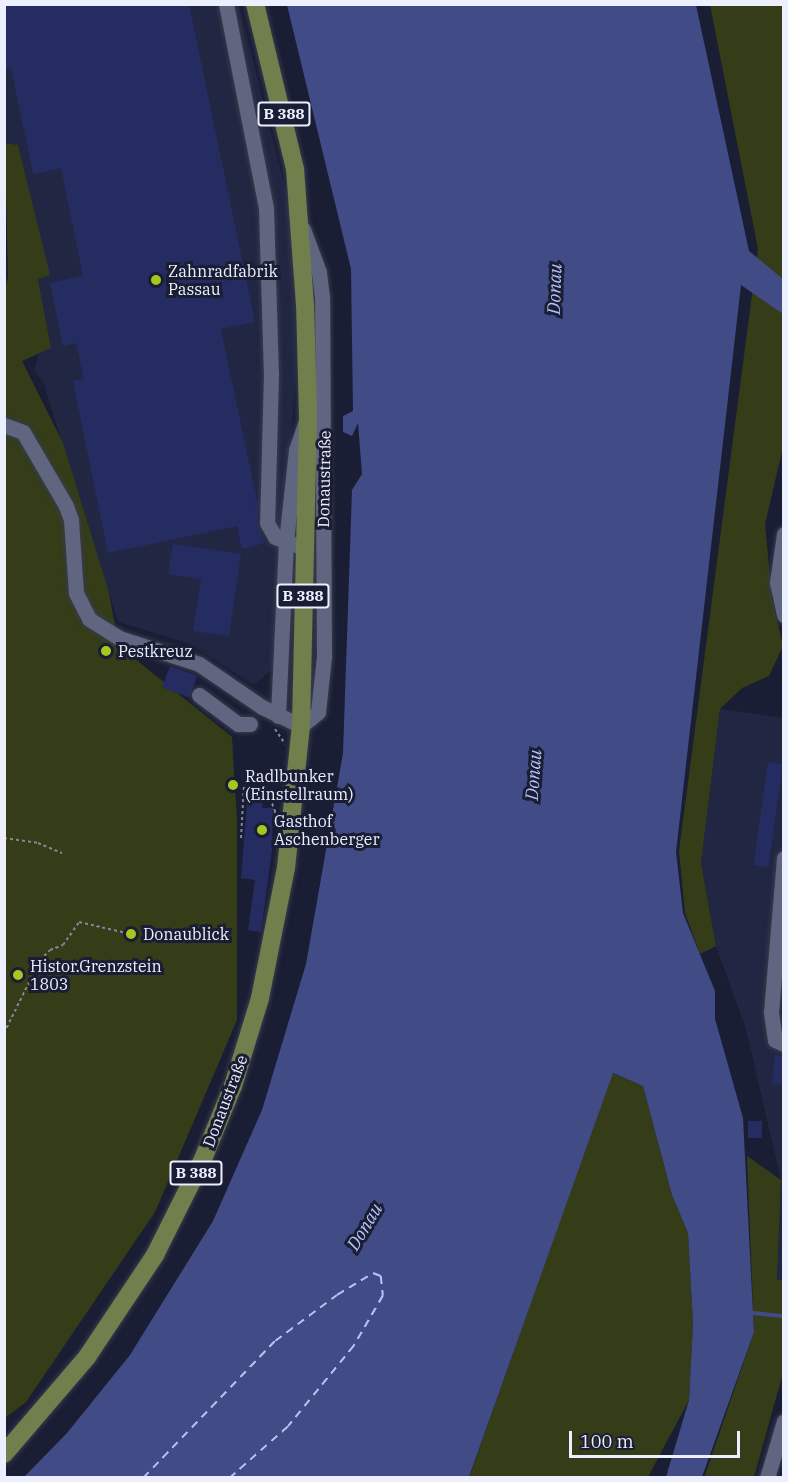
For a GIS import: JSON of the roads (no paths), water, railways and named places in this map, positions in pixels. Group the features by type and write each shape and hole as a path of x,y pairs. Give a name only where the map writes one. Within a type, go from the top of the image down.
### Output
{"main road":[{"name":"Donaustraße","path":"4,1454 87,1357 155,1255 228,1096 260,998 281,890 301,726 308,416 302,225 282,107 255,4"}],"street":[{"path":"226,4 266,208 271,374 267,523 275,537 304,548"},
{"name":"Donaustraße","path":"301,726 318,712 324,657 325,376 319,272 302,225"},
{"path":"278,716 286,542 296,450 308,416"},
{"path":"4,425 22,432 66,506 70,520 76,593 89,619 118,638 199,664 278,716 301,726"},
{"path":"783,534 777,582 783,615"},
{"path":"199,694 237,724 250,723"},
{"path":"783,858 778,1022 775,1040 783,1044"},
{"path":"767,1478 783,1421"}],"water":[{"name":"Donau","path":"287,5 696,5 749,251 783,279 783,314 741,285 676,852 683,913 715,991 715,1019 743,1118 754,1332 702,1477 666,1477 689,1400 693,1324 688,1233 672,1195 643,1086 613,1073 469,1477 24,1477 67,1433 130,1355 213,1221 262,1110 306,964 343,753 352,490 362,474 358,423 352,436 343,432 343,416 353,411 351,269"}],"waterway":[{"path":"753,1313 784,1316"}],"place":[{"name":"Zahnradfabrik Passau","path":"156,280"},
{"name":"Pestkreuz","path":"106,651"},
{"name":"Radlbunker (Einstellraum)","path":"233,785"},
{"name":"Gasthof Aschenberger","path":"262,830"},
{"name":"Donaublick","path":"131,934"},
{"name":"Histor.Grenzstein 1803","path":"18,975"}]}
